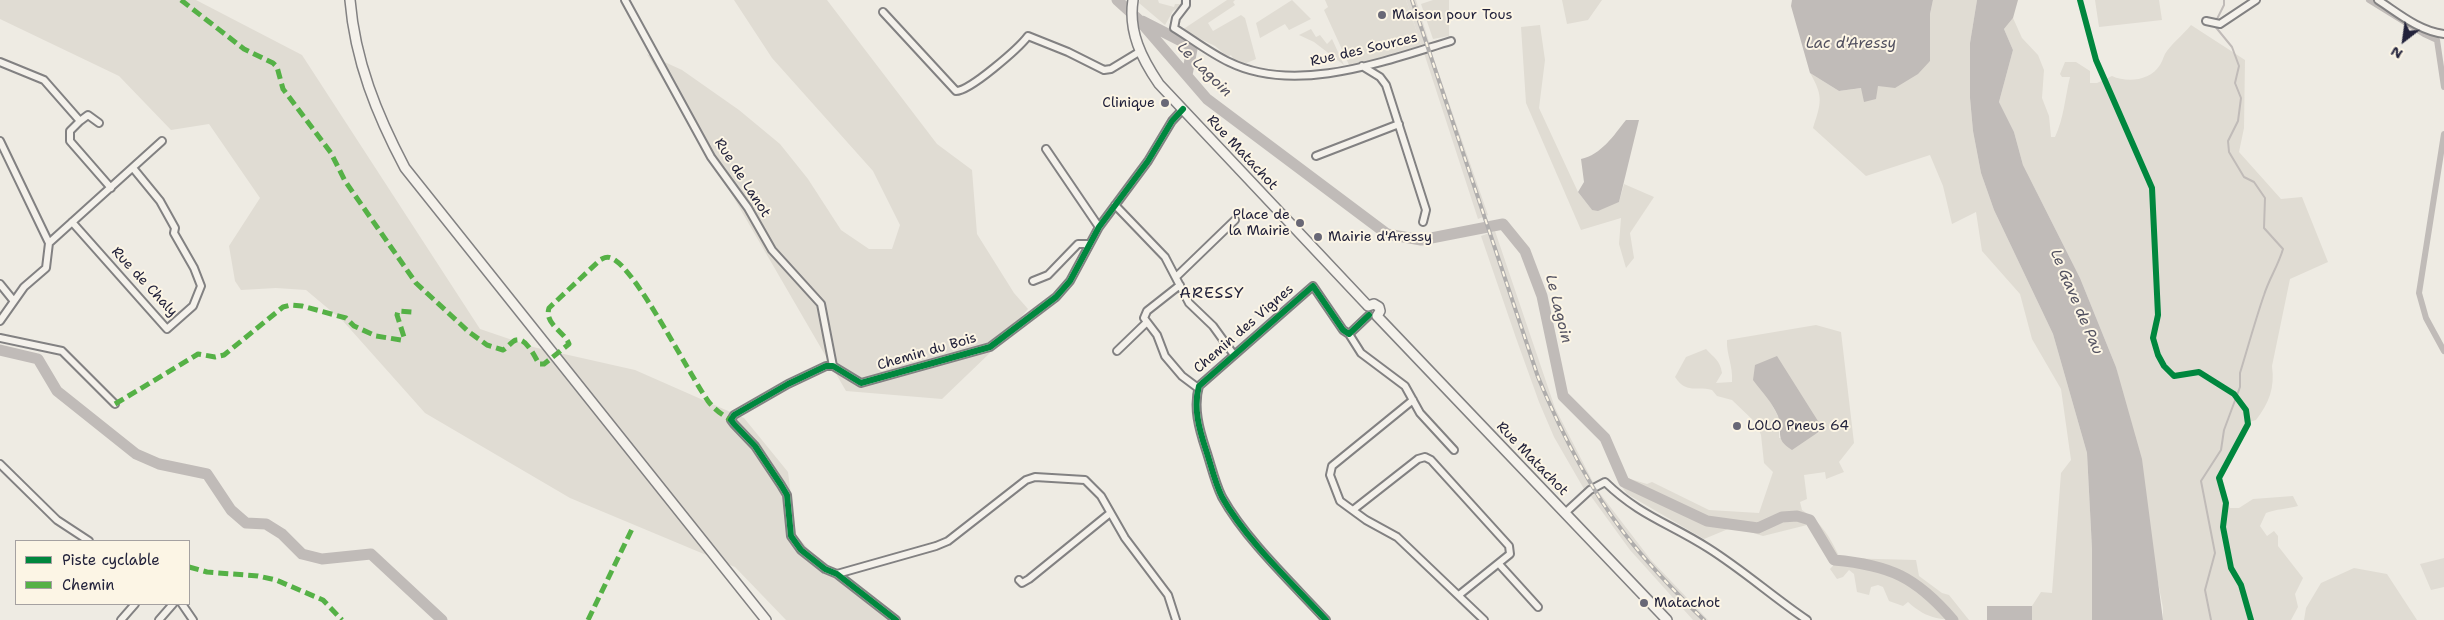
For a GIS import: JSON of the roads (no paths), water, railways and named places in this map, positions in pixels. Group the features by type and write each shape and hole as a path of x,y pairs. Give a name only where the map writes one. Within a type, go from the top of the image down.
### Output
{"main road":[{"path":"350,0 352,28 362,68 390,139 432,196 752,597 766,620"},
{"name":"Rue Matachot","path":"1133,1 1132,22 1139,52 1160,84 1372,313 1667,620"},
{"path":"1372,313 1380,311 1382,304"}],"street":[{"name":"Rue de Lanot","path":"625,0 711,157 748,208 772,250 821,304 833,366"},
{"name":"Rue des Sources","path":"1186,0 1186,5 1176,18 1174,28 1229,62 1249,70 1282,77 1316,75 1362,66 1451,41"},
{"path":"2209,22 2220,24 2256,0"},
{"path":"2378,0 2416,25 2444,34"},
{"path":"883,12 956,91 966,88 1000,63 1028,36 1068,52 1104,70 1111,69 1139,52"},
{"path":"0,62 44,80 80,121"},
{"path":"1362,66 1380,77 1386,85 1426,210 1423,222"},
{"name":"Chemin du Bois","path":"833,366 861,383 990,347 1056,297 1070,281 1088,244 1099,227 1148,162 1172,121 1183,109"},
{"path":"99,123 88,115 70,131 70,141 110,188"},
{"path":"1316,156 1400,124"},
{"path":"49,243 162,141"},
{"path":"0,142 49,243 46,268 13,300 0,321"},
{"path":"1046,149 1099,227"},
{"name":"Rue de Chaly","path":"72,222 167,329 193,306 201,286 194,268 174,233 175,228 160,201 133,168"},
{"path":"1115,205 1165,257 1189,304 1213,326 1234,355"},
{"path":"1176,277 1235,220"},
{"path":"1033,281 1048,276 1078,244 1088,244"},
{"path":"0,284 13,300"},
{"path":"1180,285 1146,311 1144,318 1146,324 1157,335 1165,356 1182,376 1198,388"},
{"name":"Chemin des Vignes","path":"1326,620 1245,530 1221,494 1197,416 1196,397 1198,388 1313,286 1343,330 1349,334"},
{"path":"1372,313 1349,334 1361,353 1406,386 1420,414 1454,450"},
{"path":"1117,351 1120,346 1146,324"},
{"path":"0,338 62,351 115,404"},
{"path":"833,366 814,370 734,415 731,420 755,446 784,490 791,536 801,550 825,569 837,574 896,620"},
{"path":"1413,400 1332,466 1330,475 1340,501 1366,520 1397,537 1484,620"},
{"path":"1353,510 1418,459 1428,458 1509,546 1510,554 1459,595"},
{"path":"0,464 56,520 87,540"},
{"path":"837,574 948,541 1026,480 1035,477 1085,480 1100,496 1109,514 1168,595 1176,620"},
{"path":"1565,512 1590,490 1605,482 1623,500 1648,517 1705,546 1733,564 1807,620"},
{"path":"1019,580 1022,583 1029,579 1109,514"},
{"path":"1499,564 1538,608"},
{"path":"121,620 133,605"},
{"path":"159,620 172,605"},
{"path":"183,605 193,620"}],"water":[{"name":"Lac d'Aressy","path":"1792,0 1933,0 1930,14 1930,61 1918,74 1895,88 1878,86 1876,99 1864,102 1861,88 1839,91 1810,73 1791,6"},
{"name":"Le Gave de Pau","path":"1977,0 2018,0 2013,18 2004,29 2013,50 1999,102 2014,132 2023,165 2080,278 2116,367 2142,459 2163,620 2092,620 2092,549 2087,453 2053,334 1994,210 1981,173 1973,131 1970,98 1970,43"},
{"path":"1626,120 1639,120 1619,202 1598,211 1592,210 1578,192 1584,182 1581,159 1601,149"},
{"path":"1777,356 1823,429 1792,450 1786,446 1781,438 1780,422 1776,411 1753,380 1755,365"},
{"path":"1987,606 2032,606 2032,620 1987,620"}],"waterway":[{"name":"Le Lagoin","path":"1117,0 1138,19 1207,99 1387,234 1421,240 1503,224 1525,251 1542,296 1563,396 1605,438 1624,482 1707,521 1758,528 1782,517 1797,516 1810,520 1834,560 1871,565 1901,576 1927,593 1953,620"},
{"path":"2216,21 2224,5 2224,0"},
{"path":"2369,0 2437,40 2444,87"},
{"path":"1142,21 1189,45 1192,49 1187,75"},
{"path":"2211,620 2205,590 2215,553 2201,481 2221,450 2224,430 2240,387 2240,373 2255,324 2266,289 2283,249 2264,228 2265,198 2254,182 2244,177 2229,152 2228,141 2238,121 2241,98 2235,83 2239,66 2232,47 2214,25"},
{"path":"2444,134 2419,293 2426,318 2444,351"},
{"path":"0,350 38,359 57,391 136,454 159,464 207,474 231,510 246,523 266,524 282,534 302,554 322,559 371,554 442,620"}],"railway":[{"path":"1412,0 1538,377 1556,418 1587,477 1624,533 1662,578 1704,620"}],"place":[{"name":"Maison pour Tous","path":"1382,15"},
{"name":"Clinique","path":"1165,103"},
{"name":"Place de la Mairie","path":"1300,223"},
{"name":"Mairie d'Aressy","path":"1318,237"},
{"name":"LOLO Pneus 64","path":"1737,426"},
{"name":"Matachot","path":"1644,603"}],"district":[{"name":"ARESSY","path":"1212,294"}]}
